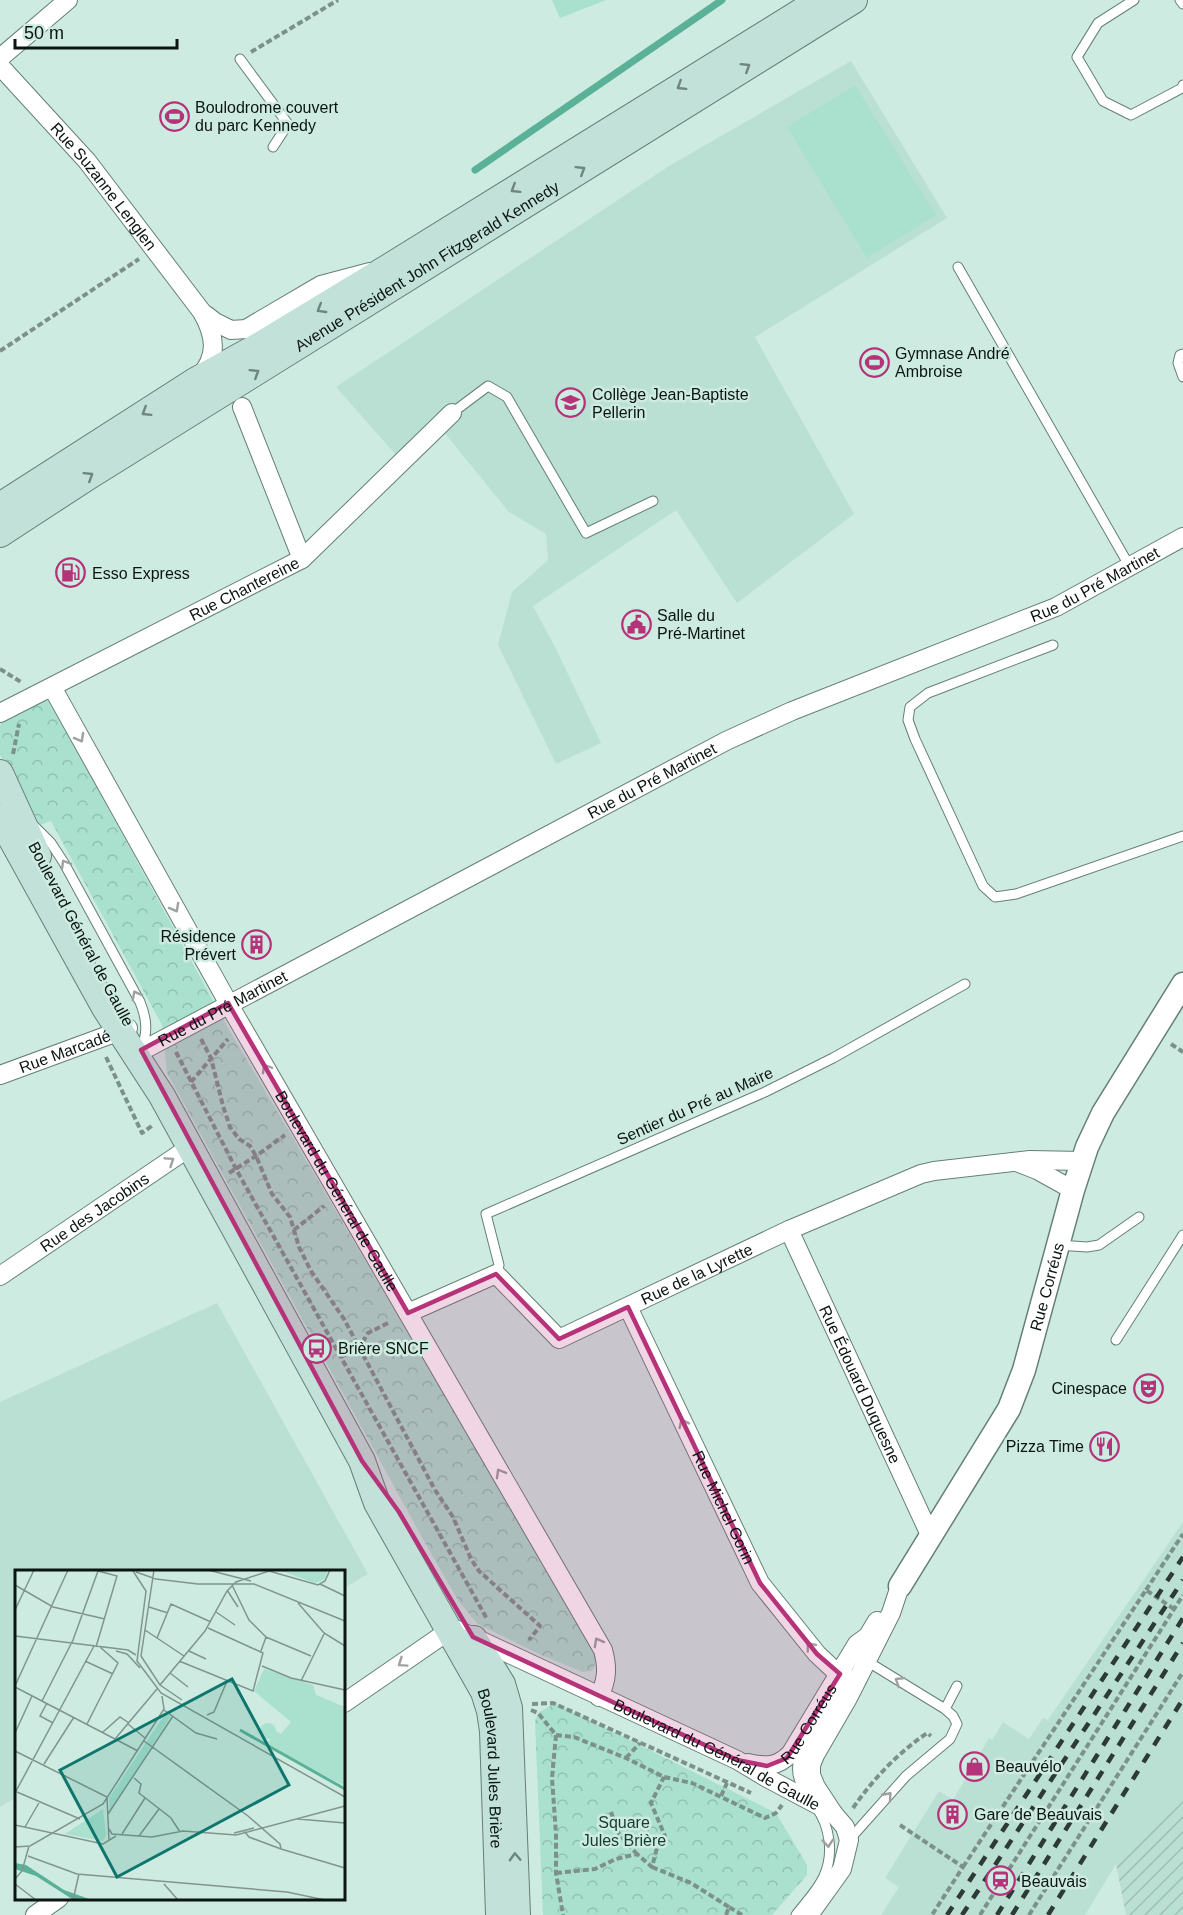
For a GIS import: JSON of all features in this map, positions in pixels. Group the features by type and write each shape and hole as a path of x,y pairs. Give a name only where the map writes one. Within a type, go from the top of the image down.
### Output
{"main road":[{"name":"Avenue Président John Fitzgerald Kennedy","path":"0,506 195,381 255,348 389,267 820,0"},
{"name":"Avenue Président John Fitzgerald Kennedy","path":"0,534 854,0"},
{"path":"0,773 9,814 83,971 125,1029 362,1461 399,1512 470,1629"},
{"name":"Boulevard Jules Brière","path":"470,1629 482,1669 492,1731 498,1915"},
{"name":"Boulevard Jules Brière","path":"482,1669 521,1708 517,1915"}],"street":[{"path":"0,57 68,0"},
{"name":"Rue Suzanne Lenglen","path":"0,66 87,160 202,312 213,334 214,344 210,363 195,381"},
{"name":"Rue Suzanne Lenglen","path":"202,312 224,328 231,330 246,328 321,285 389,267"},
{"path":"242,407 302,559"},
{"name":"Rue Chantereine","path":"0,713 302,559 452,412"},
{"name":"Rue du Pré Martinet","path":"138,1052 726,741 792,711 1056,607 1183,537"},
{"name":"Boulevard du Général de Gaulle","path":"52,687 228,1003 603,1650 608,1668 599,1697"},
{"name":"Rue Corréus","path":"860,1657 857,1644 868,1636 1009,1409 1024,1370 1082,1161 1103,1113 1183,984"},
{"name":"Rue Marcadé","path":"0,1075 125,1029"},
{"name":"Rue des Jacobins","path":"0,1276 190,1147"},
{"name":"Rue de la Lyrette","path":"496,1274 559,1339 789,1230 927,1173 1042,1159 1082,1161"},
{"name":"Rue de la Lyrette","path":"1014,1162 1027,1165 1073,1190"},
{"name":"Rue Édouard Duquesne","path":"789,1230 931,1537"},
{"path":"408,1313 496,1274"},
{"name":"Rue Michel Gorin","path":"628,1307 760,1583 817,1654 848,1678"},
{"name":"Rue Corréus","path":"822,1809 810,1770 815,1755 848,1678 891,1613 900,1586"},
{"path":"345,1702 470,1629"},
{"name":"Boulevard du Général de Gaulle","path":"470,1629 530,1664 737,1760 786,1799 822,1809"},
{"path":"482,1669 500,1659 509,1658 530,1664"},
{"name":"Rue Corréus","path":"737,1760 767,1766 781,1763 848,1678"},
{"path":"809,1915 842,1869 849,1840 845,1827 822,1809"},
{"path":"35,1915 58,1900"}],"lane":[{"path":"1134,0 1098,23 1077,57 1103,101 1131,115 1182,88 1183,85"},
{"path":"1180,0 1183,4"},
{"path":"240,59 288,124 273,147"},
{"path":"958,267 1130,567"},
{"path":"1183,354 1180,355 1178,363 1183,376"},
{"path":"452,412 488,386 507,397 586,533 653,501"},
{"path":"1053,645 928,693 910,706 908,720 915,739 983,886 994,897 1016,894 1183,836"},
{"path":"9,814 58,852 140,1002 147,1027 146,1037 138,1052"},
{"name":"Sentier du Pré au Maire","path":"496,1274 499,1264 486,1214 765,1092 833,1058 965,984"},
{"path":"1058,1245 1087,1247 1099,1245 1139,1217"},
{"path":"1116,1340 1183,1235"},
{"path":"849,1840 906,1776 950,1738 957,1724 953,1716 945,1709 860,1657"},
{"path":"796,1915 824,1878 828,1864 828,1837 822,1809 799,1781 798,1763 848,1678"},
{"path":"945,1709 957,1686"}],"path":[{"path":"240,59 338,0"},
{"path":"0,351 154,248"},
{"path":"191,1082 241,1025"},
{"path":"200,1037 211,1059 230,1127 250,1146 272,1194 290,1217 311,1271 344,1319 435,1490 453,1517 471,1560 479,1571 540,1626 529,1640 530,1664"},
{"path":"298,1124 236,1169 341,1357 470,1629"},
{"path":"294,1230 339,1195"},
{"path":"341,1357 358,1348 368,1333 408,1313"},
{"path":"932,1915 1183,1534"},
{"path":"1146,1590 1174,1609"},
{"path":"980,1915 1183,1595"},
{"path":"1029,1915 1183,1672"},
{"path":"521,1708 553,1703 759,1797"},
{"path":"521,1708 538,1713 556,1735 574,1737 626,1758 664,1777 692,1783 765,1818 776,1813 786,1799"},
{"path":"556,1735 552,1779 556,1873 563,1915"},
{"path":"626,1758 640,1743"},
{"path":"652,1867 658,1844 665,1836 651,1803 664,1777"},
{"path":"770,1802 786,1799 822,1809"},
{"path":"611,1812 619,1834 652,1867 691,1883 742,1915"},
{"path":"900,1825 963,1867"},
{"path":"556,1873 595,1869 616,1859 637,1854"},
{"path":"726,1915 729,1907"}],"highlighted area":[{"path":"228,1003 408,1313 496,1274 559,1339 628,1307 760,1583 817,1654 840,1674 787,1758 767,1766 737,1760 473,1637 399,1512 362,1461 141,1050"}],"shaded area":[{"name":"Collège Jean-Baptiste Pellerin","path":"851,61 947,218 755,337 854,514 737,603 676,510 533,606 601,743 556,764 498,645 512,592 548,560 546,534 509,512 434,420 396,455 336,387 669,166"},
{"path":"217,1303 368,1574 345,1587 345,1570 15,1570 15,1802 13,1799 0,1807 0,1402"},
{"path":"1183,1522 1183,1794 1116,1864 1085,1915 881,1915 899,1887 885,1878 939,1791 953,1800 989,1738 992,1740 1003,1722 1029,1739 1043,1718 1048,1720"},
{"path":"1183,1794 1183,1915 1126,1915 1116,1864"}],"green space":[{"path":"552,0 606,0 560,18"},
{"path":"855,85 936,215 867,258 787,127"},
{"path":"45,700 50,702 228,1028 590,1642 596,1660 592,1671 583,1672 539,1654 478,1624 459,1602 424,1541 167,1073 162,1025 51,821 40,825 0,755 2,721"},
{"name":"Square Jules Brière","path":"555,1703 776,1813 807,1865 807,1875 772,1915 543,1915 535,1721 538,1713"}],"waterway":[{"path":"475,170 722,0"}],"railway":[{"path":"947,1915 1183,1557"},
{"path":"962,1915 1183,1580"},
{"path":"997,1915 1183,1618"},
{"path":"1012,1915 1183,1643"},
{"path":"1048,1915 1183,1699"}],"place":[{"name":"Boulodrome couvert du parc Kennedy","path":"174,116"},
{"name":"Gymnase André Ambroise","path":"874,362"},
{"name":"Collège Jean-Baptiste Pellerin","path":"571,403"},
{"name":"Esso Express","path":"71,573"},
{"name":"Salle du Pré-Martinet","path":"636,624"},
{"name":"Résidence Prévert","path":"257,945"},
{"name":"Brière SNCF","path":"317,1348"},
{"name":"Cinespace","path":"1148,1388"},
{"name":"Pizza Time","path":"1105,1446"},
{"name":"Beauvélo","path":"974,1766"},
{"name":"Gare de Beauvais","path":"953,1814"},
{"name":"Beauvais","path":"1000,1881"}]}
